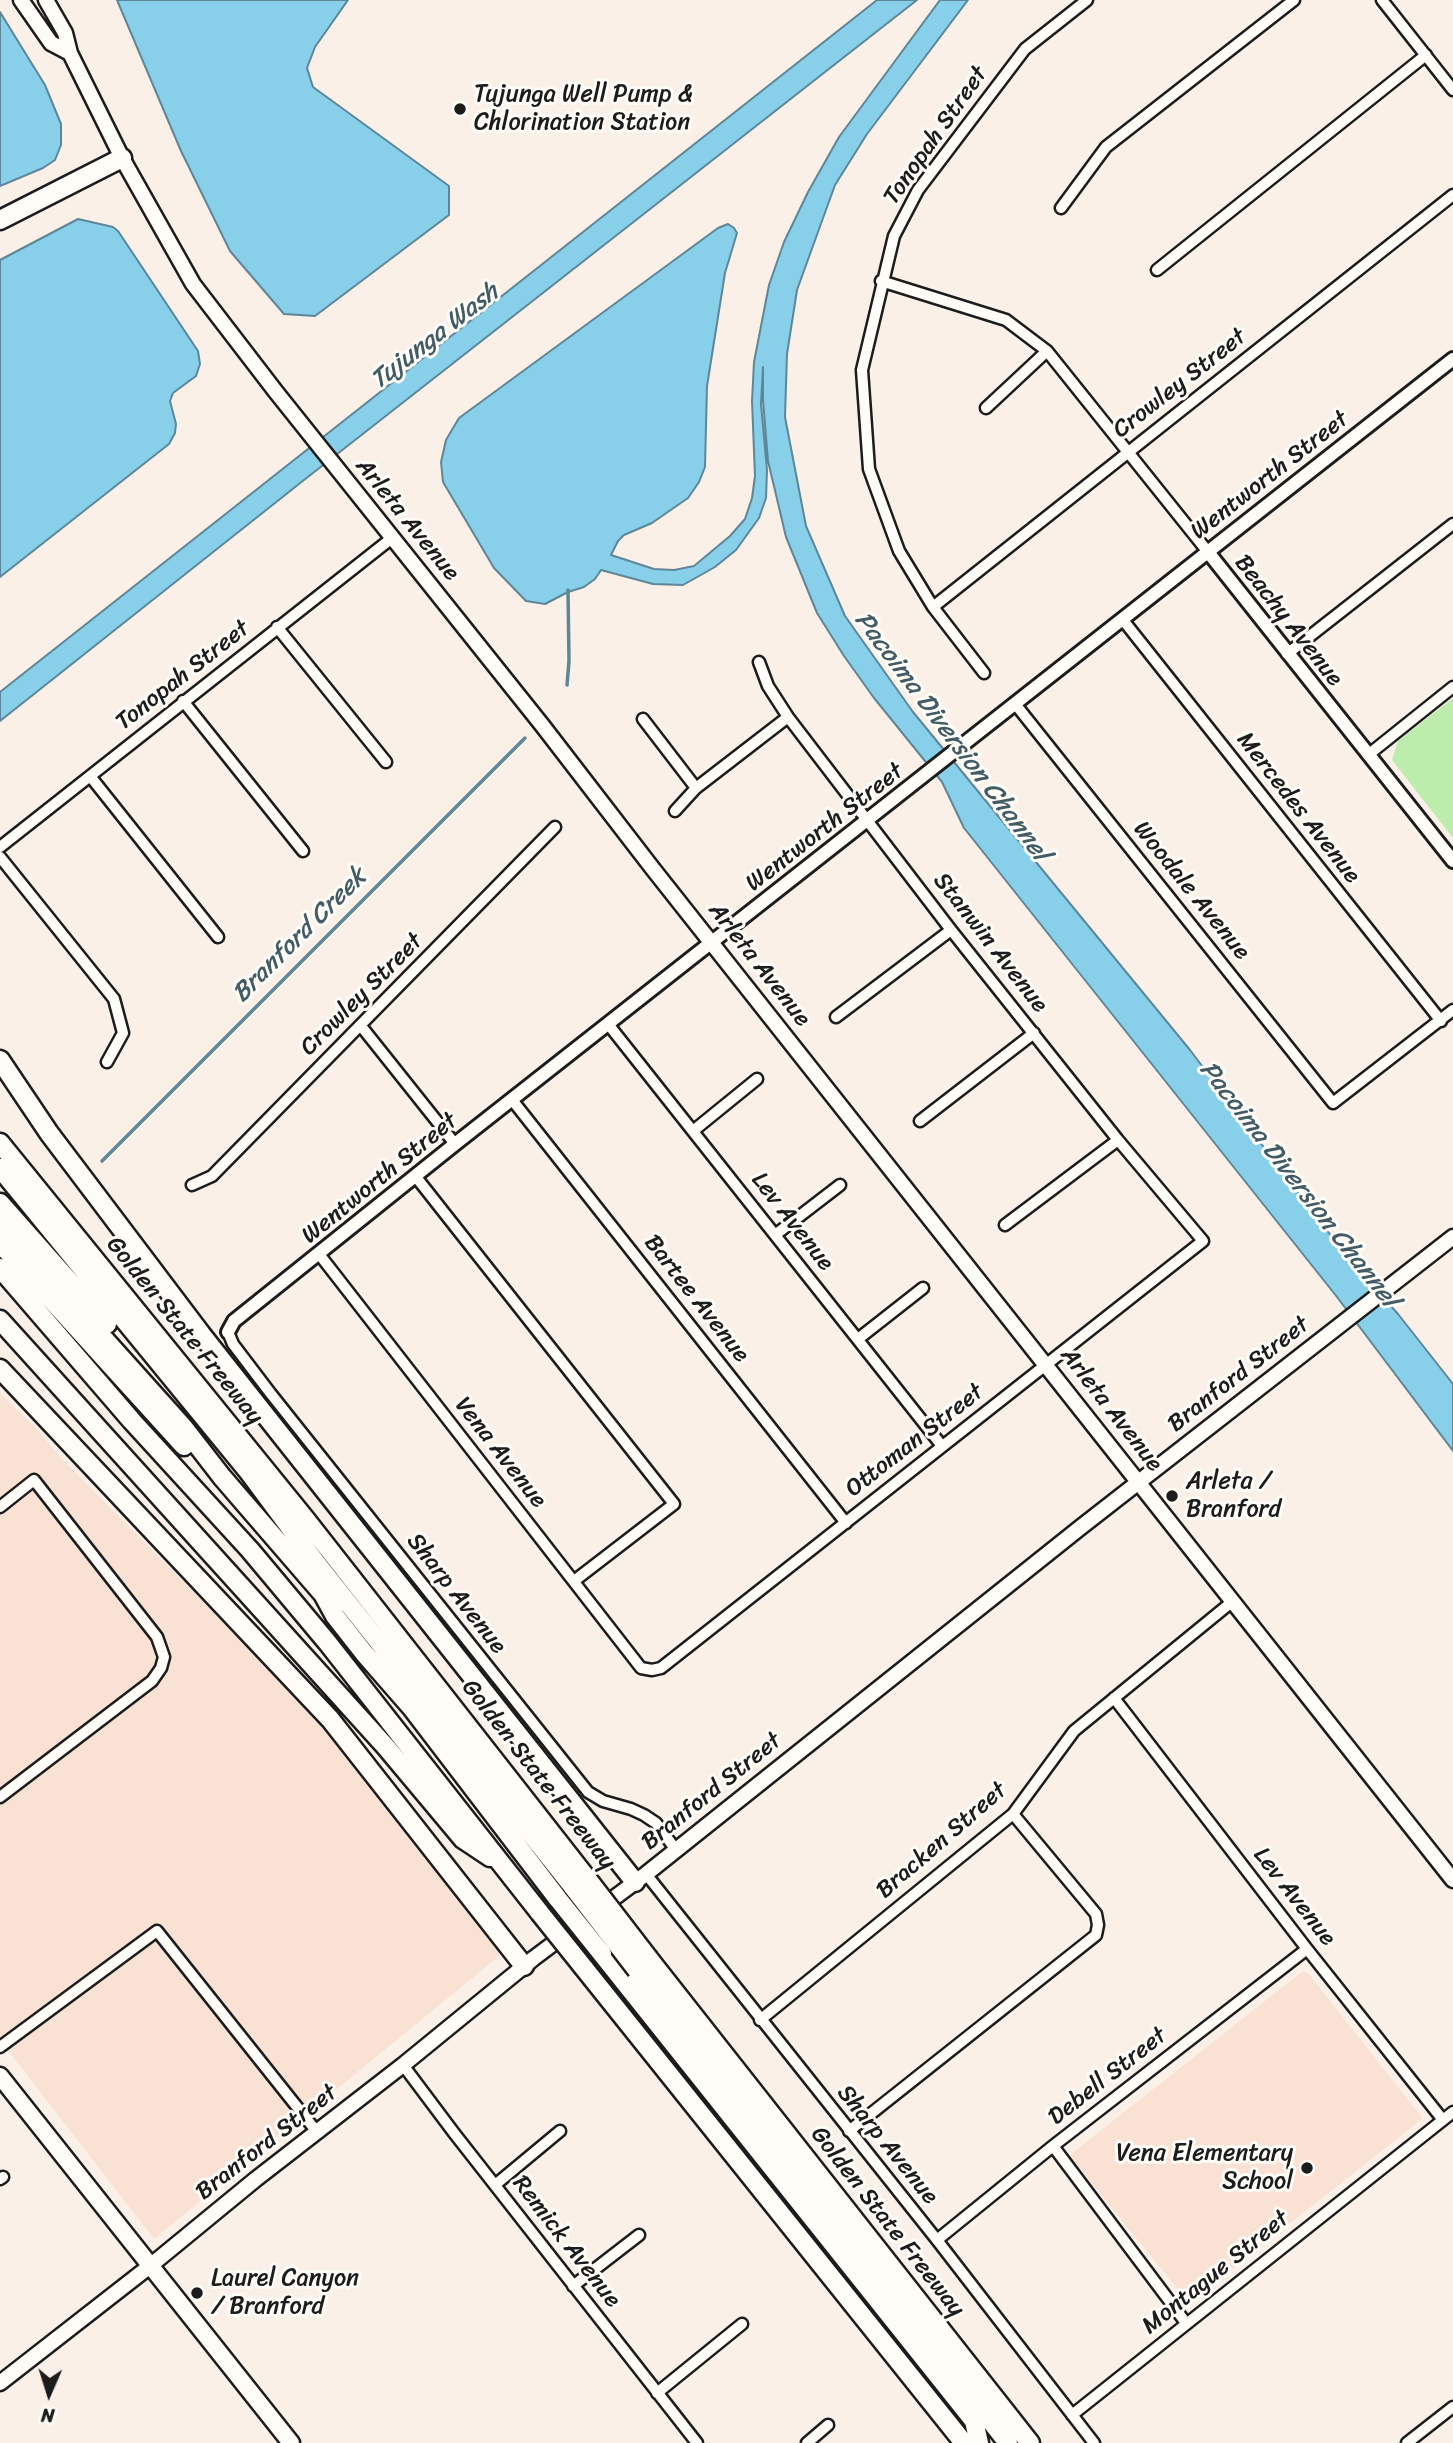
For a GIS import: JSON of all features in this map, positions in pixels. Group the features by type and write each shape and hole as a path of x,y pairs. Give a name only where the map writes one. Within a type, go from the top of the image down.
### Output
{"highway":[{"path":"0,220 122,158"},
{"path":"0,1060 49,1133 201,1334 640,1878"},
{"name":"Golden State Freeway","path":"2,1143 306,1520 643,1964 1030,2443"},
{"path":"0,1168 191,1399 317,1564 579,1881"},
{"path":"0,1203 191,1419 261,1496 274,1506"},
{"path":"0,1223 184,1428 222,1477 323,1594 335,1616"},
{"path":"0,1244 240,1507 412,1708 558,1899 974,2421 979,2443"},
{"path":"0,1268 132,1421 250,1550 327,1642 964,2443"},
{"path":"0,1320 386,1747 463,1839 504,1867"},
{"path":"0,1369 330,1719 524,1966"},
{"path":"643,1964 1008,2443"}],"main road":[{"name":"Arleta Avenue","path":"21,0 51,43 70,53"},
{"name":"Arleta Avenue","path":"46,0 65,33 70,53 122,158 193,284 1453,1880"},
{"name":"Branford Street","path":"0,2383 403,2065 524,1966 676,1850 1139,1482 1453,1237"},
{"path":"0,2076 291,2443"}],"street":[{"name":"Tonopah Street","path":"984,673 933,607 899,551 869,469 862,370 881,281 894,236 918,190 1025,49 1087,0"},
{"path":"1061,208 1106,148 1294,0"},
{"path":"1382,0 1453,90"},
{"path":"1157,270 1426,55"},
{"name":"Crowley Street","path":"933,607 1453,195"},
{"name":"Beachy Avenue","path":"881,281 1006,320 1047,351 1453,861"},
{"path":"986,408 1047,351"},
{"name":"Wentworth Street","path":"228,1332 234,1321 455,1144 1453,359"},
{"path":"1287,654 1453,524"},
{"name":"Tonopah Street","path":"0,847 392,538"},
{"name":"Mercedes Avenue","path":"1122,620 1441,1021"},
{"path":"277,628 386,762"},
{"name":"Stanwin Avenue","path":"759,662 768,686 788,717 951,930 1118,1140 1203,1241"},
{"path":"1368,755 1453,688"},
{"path":"183,701 303,851"},
{"name":"Woodale Avenue","path":"1016,705 1333,1102 1441,1021"},
{"path":"675,811 696,788 788,717"},
{"path":"643,719 696,788"},
{"path":"90,776 218,937"},
{"name":"Crowley Street","path":"192,1185 212,1176 555,827"},
{"path":"0,857 114,999 123,1033 107,1062"},
{"path":"835,1017 951,930"},
{"path":"1441,1021 1453,1010"},
{"name":"Lev Avenue","path":"608,1024 942,1446"},
{"path":"360,1026 455,1144"},
{"path":"920,1121 1034,1033"},
{"path":"692,1131 757,1079"},
{"name":"Bartee Avenue","path":"513,1101 846,1523"},
{"path":"1005,1225 1118,1140"},
{"path":"416,1177 674,1504 574,1581"},
{"path":"775,1235 840,1185"},
{"name":"Ottoman Street","path":"652,1670 661,1668 1203,1241"},
{"name":"Vena Avenue","path":"319,1254 641,1668 652,1670"},
{"path":"858,1339 923,1288"},
{"name":"Sharp Avenue","path":"228,1332 233,1344 271,1394 588,1792 603,1801 644,1815 656,1823 676,1850"},
{"path":"0,1507 34,1480 157,1637 164,1652 164,1662 152,1681 0,1797"},
{"name":"Bracken Street","path":"760,2020 1013,1815 1074,1731 1234,1601"},
{"name":"Lev Avenue","path":"1114,1698 1307,1949 1443,2120"},
{"path":"849,2131 1096,1935 1096,1914 1013,1815"},
{"name":"Sharp Avenue","path":"640,1878 760,2020 937,2240 1094,2443"},
{"path":"0,2047 156,1931 317,2132"},
{"name":"Debell Street","path":"937,2240 1053,2146 1307,1949"},
{"name":"Remick Avenue","path":"403,2065 697,2443"},
{"name":"Montague Street","path":"1072,2415 1453,2112"},
{"path":"495,2185 560,2132"},
{"path":"1053,2146 1186,2323"},
{"path":"573,2286 639,2235"},
{"path":"657,2393 742,2324"},
{"path":"1408,2443 1453,2407"},
{"path":"807,2443 828,2425"}],"shaded area":[{"path":"0,1393 298,1697 504,1952 154,2239 0,2040"},
{"path":"1303,1971 1308,1973 1421,2116 1421,2120 1189,2303 1072,2159 1071,2154"}],"green space":[{"path":"1453,698 1453,838 1392,760 1398,741"}],"water":[{"path":"117,0 348,0 315,47 307,68 313,87 449,186 449,215 315,316 284,314 230,251 181,151"},
{"path":"877,0 917,0 0,721 0,692"},
{"path":"940,0 968,0 867,134 835,185 797,290 787,354 785,417 806,526 845,616 913,712 1190,1050 1348,1258 1398,1314 1453,1384 1453,1451 1337,1297 964,828 942,782 874,698 844,656 817,613 786,537 768,461 763,367 761,404 767,470 766,498 759,518 736,550 715,567 683,585 653,584 601,570 595,579 584,587 545,604 526,601 494,568 443,482 441,462 446,440 459,418 718,228 728,224 737,233 725,273 707,386 705,467 688,498 652,523 624,535 611,555 654,569 674,570 694,566 730,536 745,519 752,498 755,476 752,401 754,362 769,285 784,242 839,137"},
{"path":"0,12 45,85 61,124 61,145 55,160 43,168 0,186"},
{"path":"78,219 113,227 118,231 198,351 200,364 196,376 173,393 170,401 176,424 169,444 0,577 0,260"}],"waterway":[{"name":"Branford Creek","path":"567,685 568,590"},
{"name":"Branford Creek","path":"102,1161 525,738"}],"place":[{"name":"Tujunga Well Pump & Chlorination Station","path":"460,109"},
{"name":"Arleta / Branford","path":"1172,1496"},
{"name":"Vena Elementary School","path":"1307,2168"},
{"name":"Laurel Canyon / Branford","path":"197,2293"}],"water label":[{"name":"Tujunga Wash","path":"435,337"},
{"name":"Pacoima Diversion Channel","path":"951,737"},
{"name":"Pacoima Diversion Channel","path":"1298,1185"}]}
